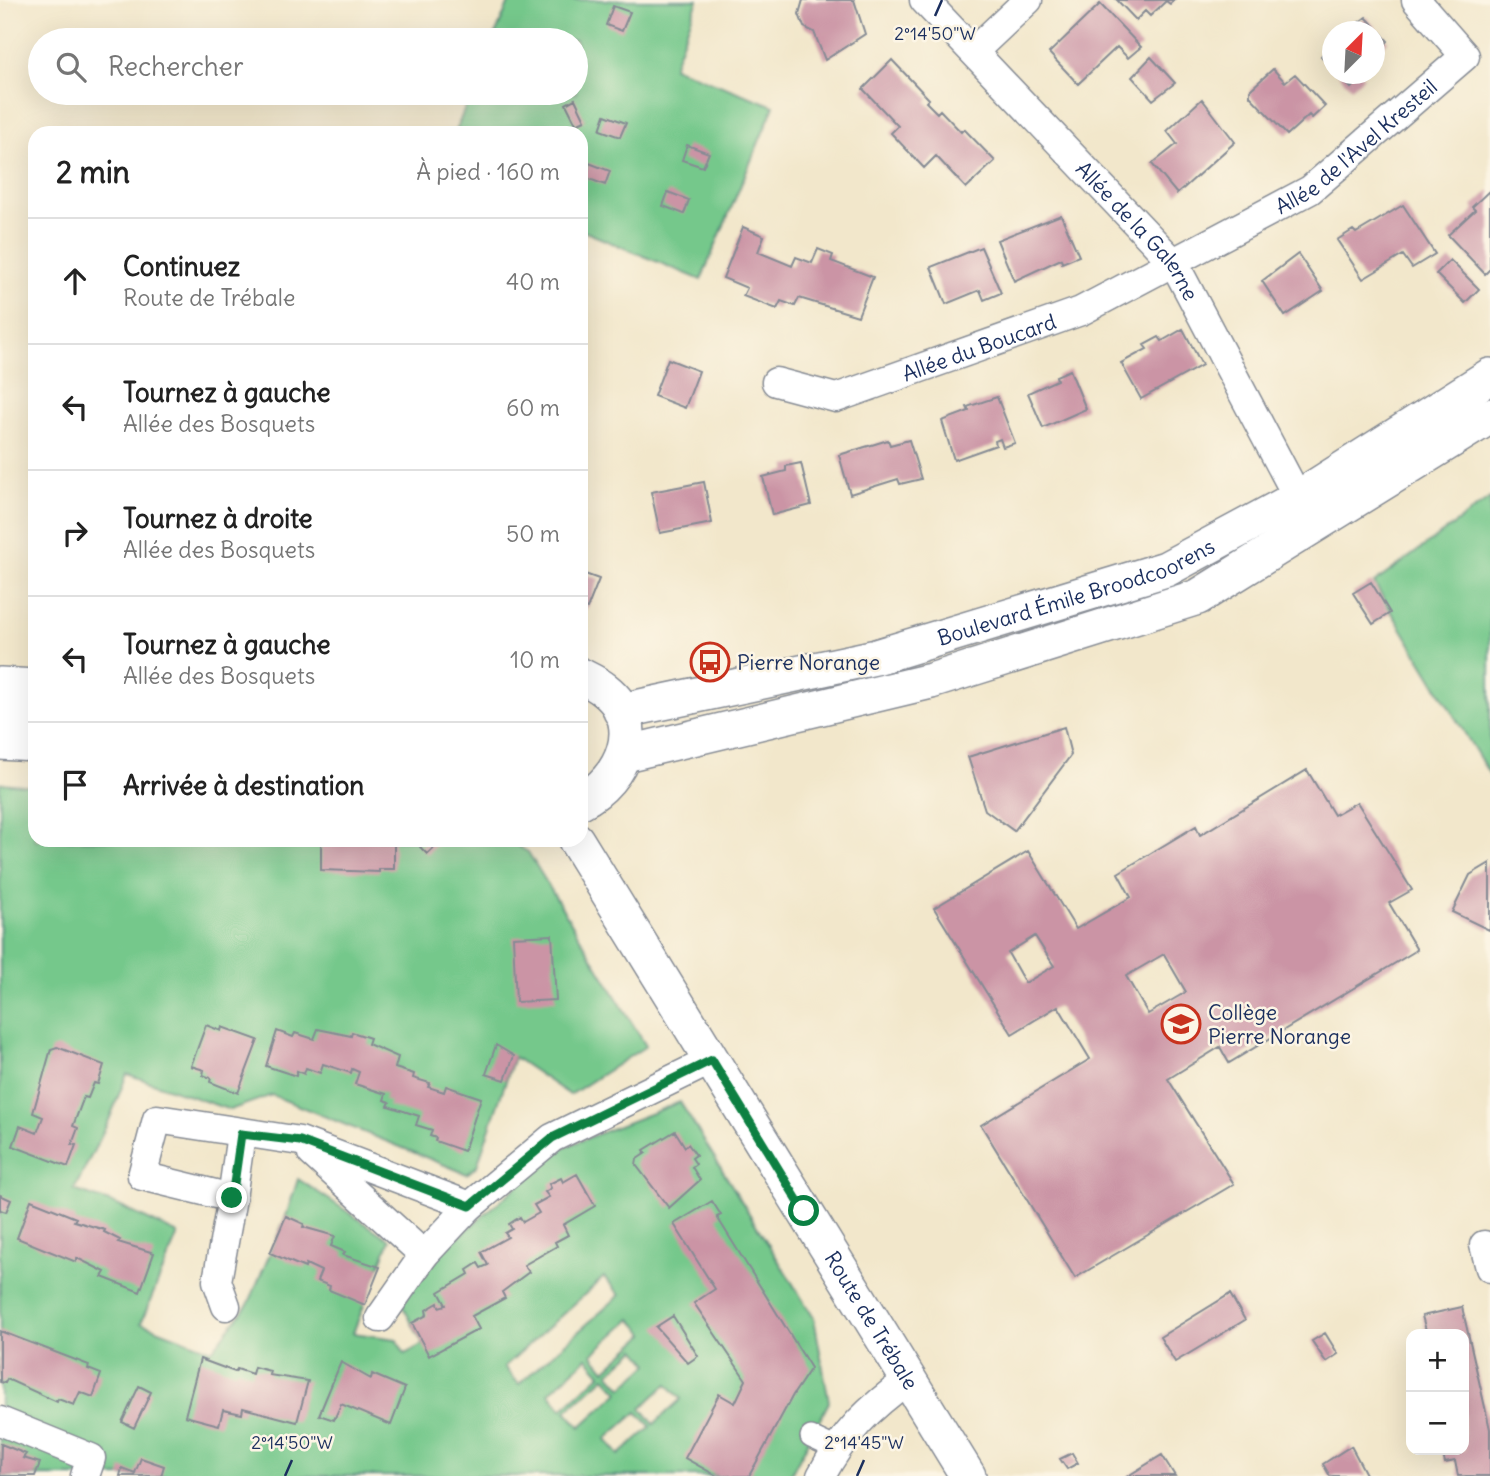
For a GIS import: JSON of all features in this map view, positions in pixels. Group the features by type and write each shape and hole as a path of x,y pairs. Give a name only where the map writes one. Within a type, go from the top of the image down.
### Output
{"street":[{"name":"Allée de la Galerne","path":"925,0 1174,263 1298,498"},
{"path":"974,51 1028,0"},
{"name":"Allée de l'Avel Kresteil","path":"1174,263 1310,190 1465,56 1416,0"},
{"name":"Allée du Boucard","path":"776,382 836,398 1081,311 1174,263"},
{"name":"Boulevard Émile Broodcoorens","path":"621,712 876,657 1166,569 1298,498 1490,376"},
{"name":"Boulevard Émile Broodcoorens","path":"625,754 931,681 1198,597 1490,416"},
{"path":"588,680 607,691 621,712 626,728 625,754 618,772 602,789 588,797"},
{"path":"0,685 28,687"},
{"path":"0,710 28,712"},
{"path":"0,742 28,744"},
{"name":"Route de Trébale","path":"580,847 968,1476"},
{"path":"380,1318 424,1255 470,1206 552,1138 712,1060"},
{"path":"232,1198 142,1176 157,1119 300,1141 470,1206"},
{"path":"226,1306 217,1281 241,1134"},
{"path":"300,1141 424,1255"},
{"path":"821,1476 837,1449 873,1405 908,1380"},
{"path":"0,1421 91,1458 85,1476"},
{"path":"811,1437 837,1449"}],"green space":[{"path":"510,0 698,0 673,67 774,106 701,280 588,233 588,126 458,126 466,105 588,105 588,28 498,28"},
{"path":"1490,498 1490,775 1374,583"},
{"path":"0,783 28,785 28,847 519,847 528,852 646,1046 570,1095 514,1057 477,1166 467,1174 272,1095 230,1110 127,1074 109,1120 74,1190 115,1204 178,1234 141,1323 212,1350 249,1303 286,1216 298,1179 390,1240 353,1333 396,1339 405,1354 423,1344 399,1299 437,1255 562,1148 680,1102 814,1318 829,1402 790,1476 0,1476","holes":["604,1277 620,1295 519,1384 504,1367","631,1319 645,1334 605,1370 592,1354","636,1349 649,1364 622,1388 609,1373","587,1358 601,1374 562,1409 549,1393","605,1377 619,1392 580,1427 566,1411","667,1384 681,1399 654,1424 641,1408","637,1412 651,1427 619,1455 606,1439"]}],"building":[{"path":"803,0 854,0 865,34 825,60 814,32 804,27 799,14"},
{"path":"1117,0 1174,0 1170,4 1166,1 1150,16 1145,11 1136,20"},
{"path":"1100,4 1141,47 1128,58 1117,47 1078,84 1049,53"},
{"path":"613,6 630,12 622,31 606,25"},
{"path":"1151,57 1175,83 1153,100 1132,77"},
{"path":"892,60 929,99 926,102 937,113 940,110 961,132 964,129 995,161 966,188 936,156 924,168 891,133 898,126 863,89"},
{"path":"1273,69 1285,82 1295,74 1325,106 1312,118 1309,115 1287,135 1250,96 1250,90"},
{"path":"1202,99 1235,142 1177,194 1152,164 1177,144 1167,131"},
{"path":"566,105 578,105 585,120 576,124"},
{"path":"605,115 626,123 620,137 600,130"},
{"path":"687,145 709,153 703,167 682,160"},
{"path":"589,163 610,171 605,185 588,179"},
{"path":"1490,190 1490,269 1485,274 1448,235 1475,210 1472,207"},
{"path":"668,192 689,200 684,214 663,206"},
{"path":"1403,205 1435,254 1412,268 1403,255 1363,279 1337,240 1353,230 1356,233"},
{"path":"1061,215 1079,256 1062,263 1061,259 1014,281 997,240"},
{"path":"743,227 764,236 758,252 792,266 796,257 812,263 818,249 833,255 831,261 873,277 858,316 799,298 795,306 781,301 777,309 743,296 747,288 723,278"},
{"path":"981,247 1001,293 984,300 980,290 946,304 931,267"},
{"path":"1298,254 1323,291 1285,316 1262,281"},
{"path":"1450,260 1479,289 1465,303 1436,274"},
{"path":"1183,329 1202,365 1141,399 1121,363 1147,349 1144,345 1159,337 1162,341"},
{"path":"668,359 699,371 685,408 654,396"},
{"path":"1070,370 1086,409 1043,428 1028,393 1057,380 1056,376"},
{"path":"997,397 1015,443 1003,447 1000,439 995,441 996,445 954,460 942,421 969,411 967,407"},
{"path":"888,440 890,445 909,440 921,479 900,484 898,479 850,494 839,455"},
{"path":"801,463 811,505 772,515 763,477 786,471 786,466"},
{"path":"704,482 712,523 660,533 651,492"},
{"path":"588,575 599,579 588,606"},
{"path":"1371,582 1390,613 1373,624 1353,593"},
{"path":"1064,727 1071,755 1014,831 985,810 968,757"},
{"name":"Collège Pierre Norange","path":"1307,770 1334,815 1357,802 1412,890 1389,903 1417,950 1229,1063 1220,1047 1168,1079 1234,1184 1075,1278 981,1125 1090,1059 1058,1006 1012,1034 934,908 1028,851 1076,929 1131,897 1118,873 1196,826 1200,835","holes":["1035,936 1054,966 1025,983 1008,953","1164,954 1186,992 1148,1014 1126,976"]},
{"path":"321,847 394,847 394,869 379,869 379,872 321,870"},
{"path":"420,847 434,847 427,854"},
{"path":"1490,863 1489,930 1452,912 1470,875"},
{"path":"552,935 556,1000 516,1002 513,937"},
{"path":"206,1025 221,1031 222,1027 258,1040 238,1093 210,1082 211,1078 203,1075 204,1070 191,1066"},
{"path":"318,1029 351,1036 352,1032 370,1038 368,1044 398,1057 395,1068 414,1074 413,1078 430,1083 428,1087 444,1092 446,1086 481,1098 464,1151 435,1141 436,1138 430,1136 432,1130 416,1125 419,1116 388,1106 390,1102 384,1100 386,1094 355,1084 359,1072 352,1069 351,1073 323,1064 320,1073 306,1068 304,1074 297,1071 296,1076 266,1066 277,1031 293,1037 295,1033 314,1039"},
{"path":"496,1045 514,1056 505,1080 486,1074"},
{"path":"57,1047 104,1065 98,1084 94,1083 88,1098 84,1097 73,1126 78,1128 72,1144 76,1145 68,1167 13,1146 20,1126 37,1133 43,1117 33,1113 51,1049"},
{"path":"675,1131 685,1147 688,1144 696,1155 692,1158 696,1164 692,1167 700,1180 669,1208 636,1165 637,1159 646,1153 644,1150"},
{"path":"577,1174 595,1206 563,1225 568,1235 555,1242 557,1246 524,1265 529,1272 502,1292 505,1298 472,1316 479,1329 429,1356 412,1323 427,1315 426,1310 438,1303 439,1307 446,1305 439,1292 469,1274 467,1270 478,1263 481,1268 488,1265 481,1252 508,1237 505,1233 512,1229 509,1224 520,1217 523,1222 539,1213 534,1205 549,1197 545,1192 551,1188 549,1184 561,1178 563,1182"},
{"path":"0,1195 11,1200 6,1212 0,1210"},
{"path":"31,1200 76,1218 74,1221 105,1230 104,1232 120,1240 118,1242 154,1253 140,1292 102,1277 105,1272 77,1258 76,1262 17,1238"},
{"path":"712,1201 721,1215 717,1217 811,1368 793,1395 749,1476 717,1476 685,1458 719,1394 735,1403 746,1380 694,1303 715,1289 674,1224"},
{"path":"286,1216 304,1224 303,1227 335,1236 331,1246 345,1252 343,1255 380,1267 365,1305 329,1290 330,1286 317,1281 321,1271 306,1264 305,1268 270,1253"},
{"path":"1230,1294 1245,1320 1175,1362 1160,1337"},
{"path":"1462,1307 1467,1329 1426,1329 1422,1316"},
{"path":"673,1316 698,1356 688,1363 656,1327"},
{"path":"0,1331 89,1365 88,1369 101,1374 93,1397 80,1392 74,1405 58,1399 57,1402 7,1379 5,1383 0,1382"},
{"path":"1325,1333 1338,1354 1326,1362 1312,1341"},
{"path":"1469,1338 1490,1429 1490,1476 1458,1476 1455,1461 1445,1463 1443,1455 1469,1455"},
{"path":"200,1359 235,1372 237,1369 252,1374 254,1367 270,1371 269,1375 308,1381 297,1422 243,1408 242,1414 223,1410 219,1425 185,1416"},
{"path":"341,1362 371,1379 372,1374 405,1388 391,1425 341,1404 334,1420 319,1415"},
{"path":"139,1386 151,1392 134,1428 122,1422"},
{"path":"1,1444 26,1454 23,1458 40,1463 35,1476 0,1476"},
{"path":"1351,1446 1367,1476 1330,1476 1323,1464"},
{"path":"1072,1453 1078,1463 1067,1469 1060,1459"},
{"path":"1162,1455 1175,1476 1128,1476"},
{"path":"141,1458 164,1466 161,1476 120,1476 122,1468 135,1473"}],"place":[{"name":"Pierre Norange","path":"710,662"},
{"name":"Collège Pierre Norange","path":"1181,1024"}],"route":[{"path":"232,1198 241,1134 300,1141 470,1206 552,1138 712,1060 804,1211"}]}
